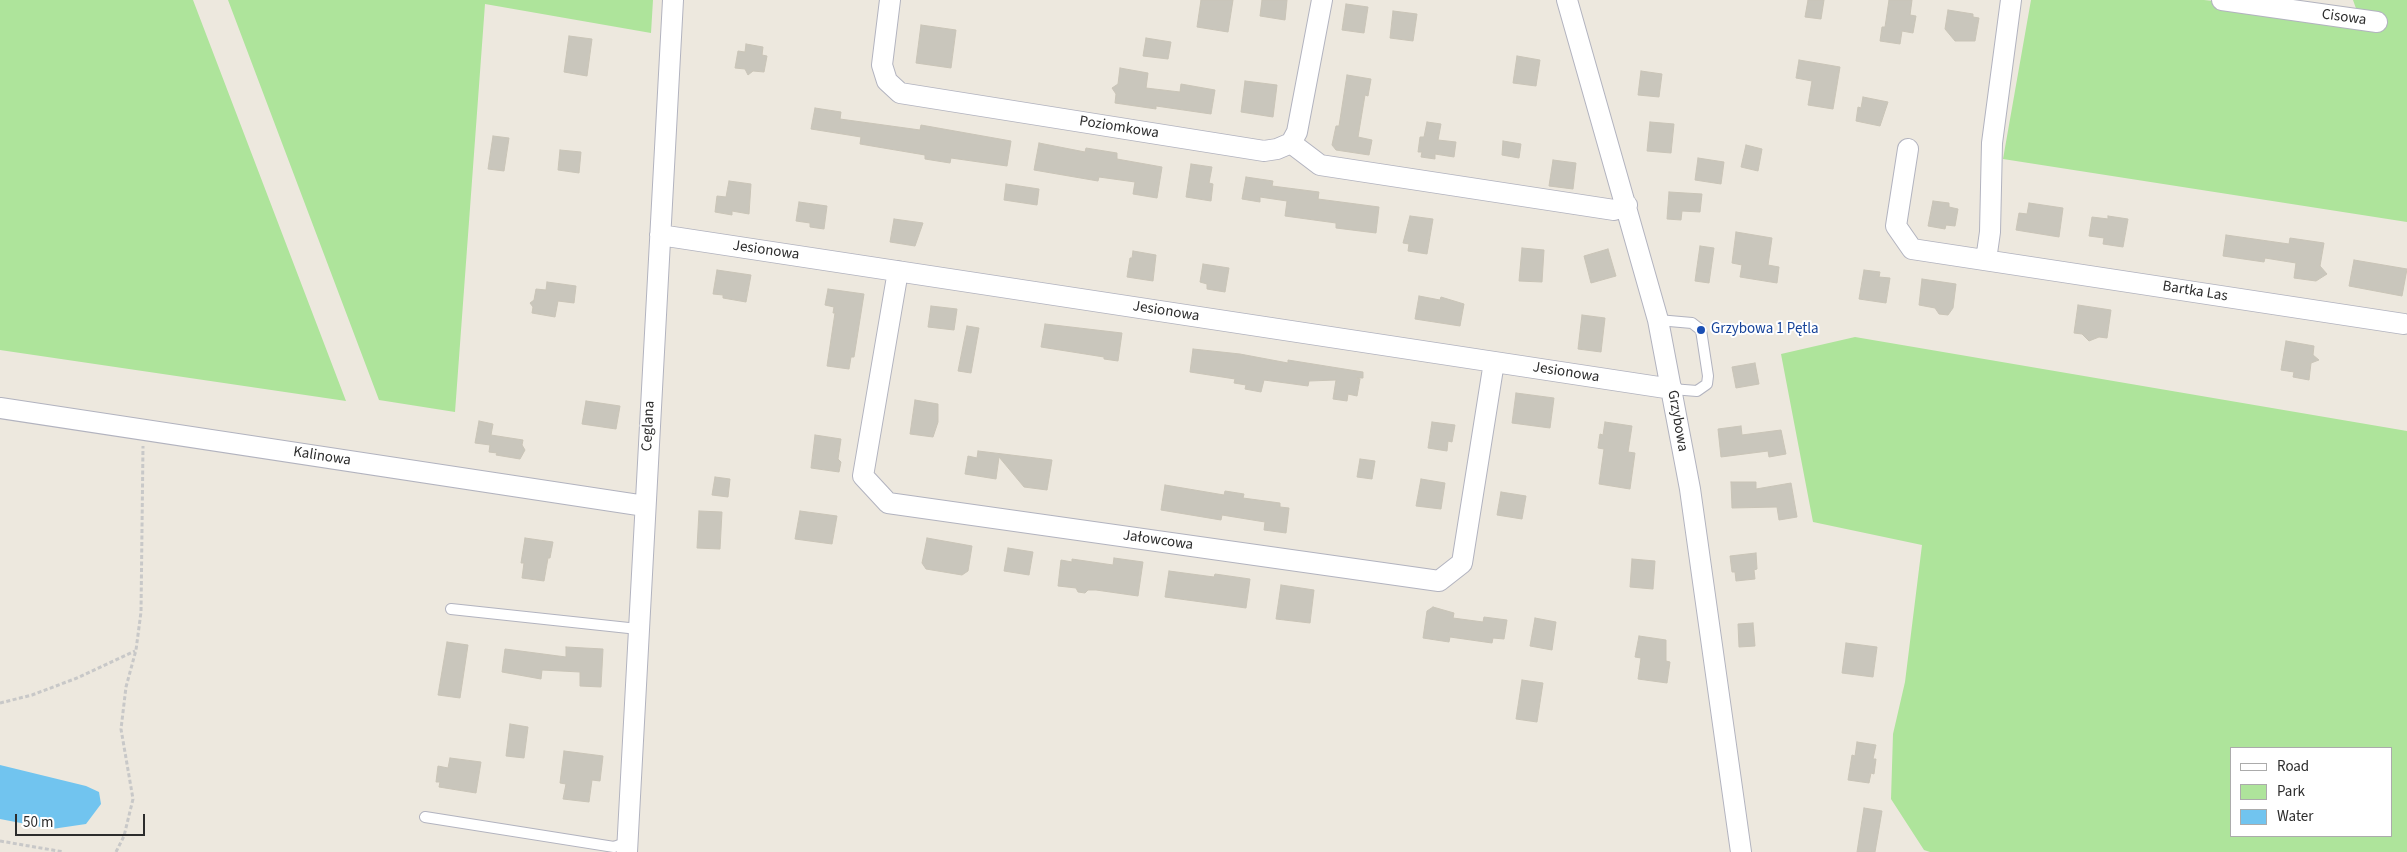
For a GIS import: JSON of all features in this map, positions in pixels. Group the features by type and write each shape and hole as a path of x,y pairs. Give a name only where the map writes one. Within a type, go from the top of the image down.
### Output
{"street":[{"name":"Ceglana","path":"627,847 673,0"},
{"name":"Poziomkowa","path":"890,0 882,65 887,81 900,93 1264,151 1277,149 1291,143"},
{"path":"1322,0 1302,114 1291,143 1320,165 1614,210 1626,205"},
{"name":"Grzybowa","path":"1567,0 1658,320 1672,389 1695,528 1741,852"},
{"path":"1986,260 1990,232 1992,143 2011,0"},
{"name":"Cisowa","path":"2222,0 2378,22"},
{"name":"Bartka Las","path":"1908,149 1896,226 1912,249 2404,324"},
{"name":"Jesionowa","path":"660,235 1672,389"},
{"name":"Jałowcowa","path":"898,271 863,476 888,503 1439,581 1462,563 1494,362"},
{"name":"Kalinowa","path":"0,408 645,506"}],"lane":[{"path":"1658,320 1692,323 1701,330 1708,376 1707,384 1697,391 1672,389"},
{"path":"451,610 638,629"},
{"path":"425,817 614,847 627,847"}],"path":[{"path":"116,852 124,836 133,799 121,729 126,687 136,650 141,612 143,443 148,430"},
{"path":"0,703 32,695 77,678 136,650"},
{"path":"0,841 64,852"}],"green space":[{"path":"0,0 193,0 346,401 0,350"},
{"path":"228,0 653,0 651,33 485,4 455,412 379,400"},
{"path":"2031,0 2204,0 2359,17 2353,0 2407,0 2407,222 2003,159"},
{"path":"1855,337 2407,431 2407,852 1930,852 1924,850 1891,799 1893,734 1905,682 1922,545 1813,522 1781,354"}],"water":[{"path":"0,765 86,786 99,792 101,804 86,824 52,829 0,819"}],"building":[{"path":"1201,0 1233,0 1228,32 1197,27"},
{"path":"1262,0 1287,0 1285,20 1260,16"},
{"path":"1808,0 1824,0 1821,19 1805,17"},
{"path":"1889,0 1912,0 1910,15 1916,16 1913,33 1902,31 1900,44 1880,41 1882,27 1885,27"},
{"path":"1346,4 1368,7 1364,33 1342,30"},
{"path":"1948,10 1973,14 1973,17 1979,18 1975,41 1955,41 1945,29"},
{"path":"1393,11 1417,14 1413,41 1390,38"},
{"path":"921,25 956,30 951,68 916,63"},
{"path":"569,36 592,39 587,76 564,72"},
{"path":"1146,38 1171,42 1168,59 1143,56"},
{"path":"746,44 763,47 762,55 767,56 764,72 753,71 748,75 745,69 735,68 738,51 745,52"},
{"path":"1517,56 1540,60 1536,86 1513,83"},
{"path":"1799,60 1840,67 1833,109 1808,105 1812,81 1796,78"},
{"path":"1120,68 1148,73 1146,88 1180,92 1181,84 1215,90 1211,114 1156,106 1156,109 1115,103 1116,94 1112,88 1118,84"},
{"path":"1641,71 1662,74 1659,97 1638,95"},
{"path":"1347,75 1371,79 1368,96 1365,95 1358,137 1372,140 1369,155 1336,150 1332,145 1336,126 1339,126"},
{"path":"1245,81 1277,85 1273,117 1241,112"},
{"path":"1863,97 1888,102 1880,126 1856,121 1858,107 1861,108"},
{"path":"815,108 841,112 840,119 920,130 921,125 1011,141 1007,166 951,158 950,163 925,159 925,155 860,144 861,137 811,129"},
{"path":"1427,122 1441,124 1438,140 1456,142 1454,157 1435,154 1435,159 1421,157 1422,152 1418,152 1420,137 1424,137"},
{"path":"1650,122 1674,124 1671,153 1647,151"},
{"path":"493,136 509,138 504,171 488,169"},
{"path":"1503,141 1521,144 1519,158 1502,155"},
{"path":"1039,143 1085,152 1086,148 1117,153 1117,159 1162,167 1157,198 1133,194 1135,182 1099,177 1098,181 1034,170"},
{"path":"1746,145 1762,149 1758,171 1741,167"},
{"path":"560,150 581,152 579,173 558,170"},
{"path":"1698,158 1724,162 1721,184 1695,180"},
{"path":"1553,160 1576,163 1573,189 1549,186"},
{"path":"1191,164 1212,167 1209,183 1213,184 1211,201 1186,197"},
{"path":"1246,177 1273,181 1272,186 1319,192 1318,199 1379,207 1376,233 1336,228 1336,223 1285,216 1287,201 1260,197 1260,202 1242,199"},
{"path":"729,181 751,184 749,214 732,211 732,215 715,212 717,196 726,197"},
{"path":"1006,184 1039,189 1037,205 1004,200"},
{"path":"1669,192 1702,194 1700,212 1682,211 1681,220 1667,219"},
{"path":"1933,201 1949,203 1949,207 1958,209 1955,226 1946,225 1945,229 1928,226"},
{"path":"799,202 827,206 824,229 810,227 810,223 796,221"},
{"path":"2029,203 2063,208 2059,237 2016,230 2019,213 2027,214"},
{"path":"1410,216 1433,219 1427,254 1408,251 1409,244 1403,243"},
{"path":"2108,216 2128,219 2123,247 2103,244 2104,238 2089,236 2092,217 2108,219"},
{"path":"894,219 923,223 915,246 890,242"},
{"path":"1736,232 1772,238 1768,265 1779,267 1777,283 1740,277 1742,265 1732,263"},
{"path":"2226,235 2289,244 2290,238 2324,243 2320,266 2327,274 2316,281 2294,278 2296,263 2265,258 2264,262 2223,256"},
{"path":"1700,246 1714,248 1709,283 1695,281"},
{"path":"1522,248 1544,250 1542,282 1519,281"},
{"path":"1608,249 1616,276 1591,283 1584,256"},
{"path":"1133,251 1156,255 1153,281 1127,277"},
{"path":"2354,260 2407,269 2402,296 2349,286"},
{"path":"1203,264 1229,268 1225,292 1207,289 1207,284 1200,282"},
{"path":"717,270 751,275 746,302 723,298 723,295 713,294"},
{"path":"1864,270 1880,272 1879,277 1890,278 1886,303 1859,299"},
{"path":"1922,279 1956,284 1953,308 1948,315 1939,314 1935,308 1919,305"},
{"path":"547,282 576,286 574,303 558,301 555,317 532,313 533,307 530,303 534,300 536,289 546,290"},
{"path":"828,289 864,294 854,357 851,357 849,369 827,366 835,313 833,313 834,307 825,305"},
{"path":"1419,296 1440,300 1441,297 1464,304 1460,326 1415,319"},
{"path":"2078,305 2111,310 2107,338 2099,337 2089,341 2082,334 2074,333"},
{"path":"931,306 957,309 954,330 928,327"},
{"path":"1582,315 1605,318 1601,352 1578,349"},
{"path":"1045,324 1122,333 1118,361 1041,347"},
{"path":"967,326 979,328 971,373 958,371"},
{"path":"2286,341 2314,346 2313,355 2319,360 2311,363 2309,380 2293,377 2294,372 2281,370"},
{"path":"1193,349 1240,354 1288,363 1288,360 1363,372 1363,378 1357,378 1360,379 1357,396 1348,394 1347,401 1333,399 1336,380 1309,381 1308,386 1264,380 1261,392 1245,389 1246,385 1234,383 1235,379 1190,372"},
{"path":"1755,363 1759,384 1736,388 1732,367"},
{"path":"1516,393 1554,398 1550,428 1512,423"},
{"path":"915,400 938,404 938,422 933,437 910,434"},
{"path":"586,401 620,406 616,429 582,424"},
{"path":"479,421 493,424 491,435 523,440 522,445 525,450 520,459 496,455 497,453 489,452 490,445 475,443"},
{"path":"1432,422 1455,425 1452,442 1448,441 1447,451 1428,448"},
{"path":"1605,422 1632,426 1628,452 1635,453 1630,489 1599,484 1604,449 1598,448 1600,434 1603,435"},
{"path":"1741,426 1742,435 1781,430 1786,454 1769,457 1768,451 1721,457 1718,429"},
{"path":"815,435 841,439 838,459 841,462 839,472 811,468"},
{"path":"978,451 1052,460 1047,490 1024,487 999,457 996,479 965,474 968,456 977,458"},
{"path":"1360,459 1375,461 1372,479 1357,477"},
{"path":"715,477 730,479 728,497 712,495"},
{"path":"1421,479 1445,483 1441,509 1416,506"},
{"path":"1731,482 1756,482 1756,489 1791,483 1797,517 1779,520 1777,507 1732,508"},
{"path":"1165,485 1224,495 1225,491 1244,494 1243,498 1280,503 1280,507 1289,508 1286,533 1264,530 1265,522 1222,515 1221,520 1161,510"},
{"path":"1501,492 1526,496 1522,519 1497,515"},
{"path":"699,511 722,512 720,549 697,548"},
{"path":"800,511 837,516 832,544 795,539"},
{"path":"525,538 553,542 544,581 522,578 524,563 521,563"},
{"path":"927,538 972,546 968,571 962,575 926,569 922,563"},
{"path":"1008,548 1033,552 1029,575 1004,571"},
{"path":"1756,553 1757,569 1754,570 1755,579 1736,581 1735,572 1732,572 1730,556"},
{"path":"1114,558 1143,562 1138,596 1096,590 1088,590 1085,593 1078,592 1076,588 1058,586 1061,560 1072,562 1072,559 1113,565"},
{"path":"1632,559 1655,561 1653,589 1630,587"},
{"path":"1169,571 1214,577 1215,574 1250,579 1246,608 1165,597"},
{"path":"1281,585 1314,590 1310,623 1276,619"},
{"path":"1433,607 1454,613 1453,618 1483,622 1484,617 1507,620 1504,639 1493,638 1492,643 1450,637 1449,642 1423,638 1427,611"},
{"path":"1535,618 1556,622 1552,650 1530,646"},
{"path":"1753,623 1755,646 1739,647 1738,624"},
{"path":"1639,636 1666,640 1666,661 1670,662 1667,683 1638,679 1641,658 1635,657"},
{"path":"447,642 468,645 460,698 438,695"},
{"path":"1846,643 1877,647 1873,677 1842,673"},
{"path":"566,647 603,649 601,687 580,686 580,672 542,670 541,679 502,672 505,649 566,657"},
{"path":"1522,680 1543,683 1537,722 1516,719"},
{"path":"510,724 528,727 524,758 506,756"},
{"path":"1857,742 1876,745 1873,759 1876,759 1874,774 1871,773 1869,783 1848,780 1852,755 1855,756"},
{"path":"564,751 603,756 600,781 592,780 589,802 563,799 566,784 560,783"},
{"path":"450,758 481,762 476,793 439,787 440,782 436,782 438,766 448,768"},
{"path":"1864,808 1882,811 1875,852 1857,852"}],"place":[{"name":"Grzybowa 1 Pętla","path":"1701,330"}]}
